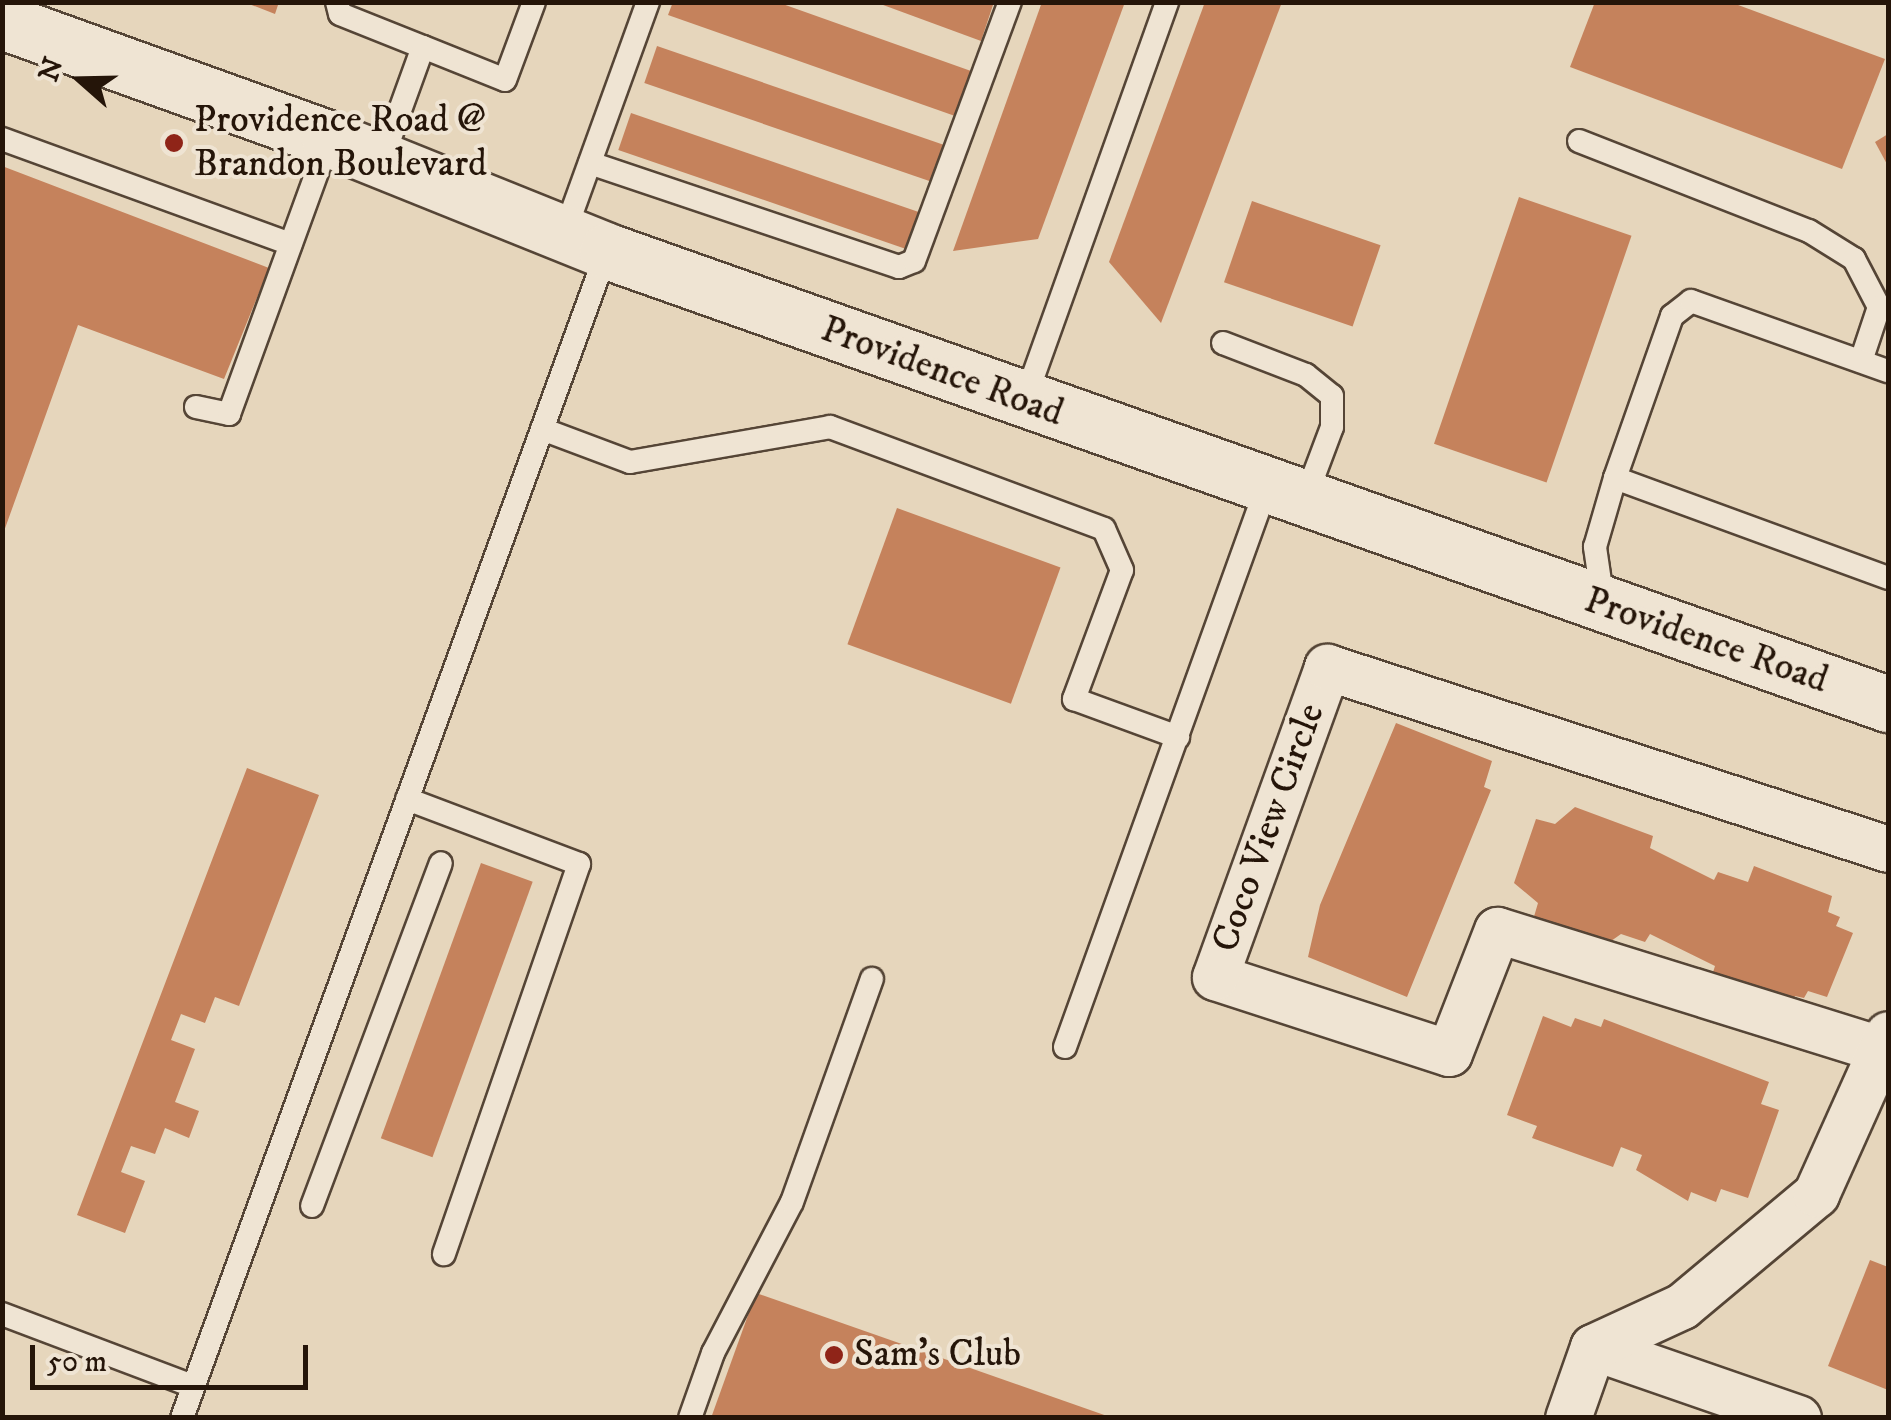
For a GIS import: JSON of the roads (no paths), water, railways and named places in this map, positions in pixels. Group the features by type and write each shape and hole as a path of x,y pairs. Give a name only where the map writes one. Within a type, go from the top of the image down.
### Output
{"street":[{"name":"Providence Road","path":"2,21 329,139 586,242 1024,401 1888,704"},
{"name":"Coco View Circle","path":"1886,1042 1497,930 1449,1054 1215,977 1327,667 1888,849"},
{"path":"1568,1418 1593,1348 1682,1306 1816,1194 1886,1042"},
{"path":"1593,1348 1798,1418"}],"lane":[{"path":"337,2 340,14 506,80 534,2"},
{"path":"182,1418 542,429 586,242 590,163 648,2"},
{"path":"590,163 899,268 914,261 1010,2"},
{"path":"1024,401 1166,2"},
{"path":"382,160 423,47"},
{"path":"2,138 290,244"},
{"path":"196,407 229,414 329,139"},
{"path":"1579,142 1832,243 1854,260 1879,307 1861,361"},
{"path":"1604,606 1595,547 1672,316 1691,300 1888,371"},
{"path":"1065,1047 1178,737 1285,495 1332,427 1332,396 1306,375 1223,343"},
{"path":"542,429 630,462 830,428 1104,529 1122,570 1074,699 1178,737"},
{"path":"1615,478 1888,578"},
{"path":"407,798 580,864 444,1254"},
{"path":"312,1206 441,863"},
{"path":"690,1418 713,1354 792,1202 872,979"},
{"path":"2,1314 193,1386"}],"place":[{"name":"Providence Road @ Brandon Boulevard","path":"174,143"},
{"name":"Sam's Club","path":"834,1355"}]}
